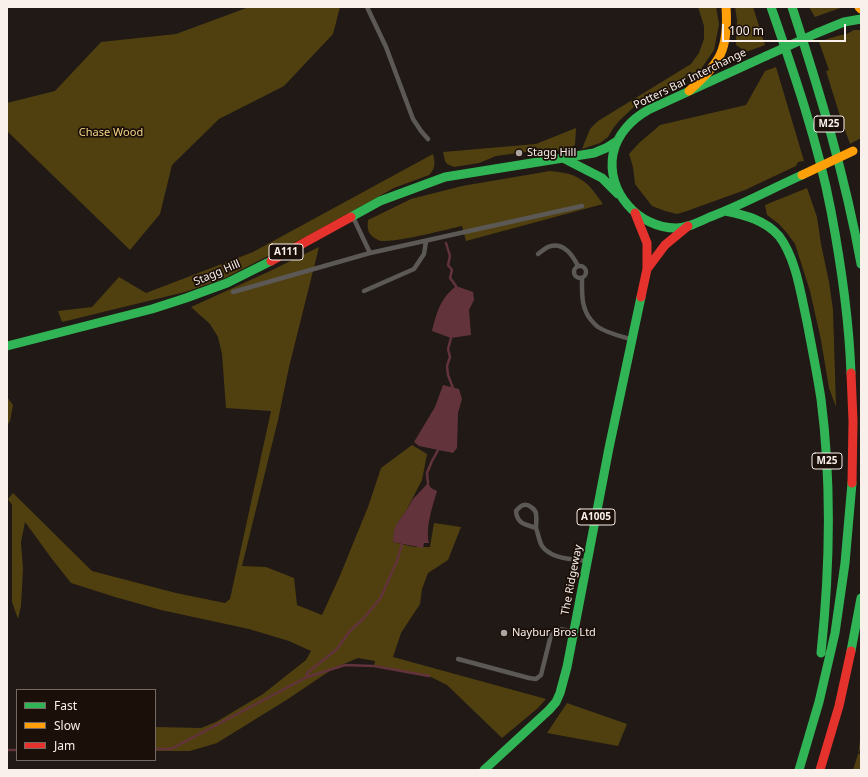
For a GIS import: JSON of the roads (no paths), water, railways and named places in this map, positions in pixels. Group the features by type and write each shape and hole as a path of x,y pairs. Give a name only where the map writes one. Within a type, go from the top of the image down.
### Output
{"main road":[{"path":"689,91 712,68 722,53 728,24 726,7"},
{"name":"M25","path":"771,7 804,110 831,210 840,256 853,383 854,456 847,557 839,610 829,660 799,770"},
{"name":"M25","path":"792,7 832,133 851,210 861,264"},
{"name":"Potters Bar Interchange","path":"857,149 725,211 688,226 673,228 660,226 635,214 623,199 617,186 612,168 613,154 617,141 628,125 638,115 841,22 861,19"},
{"name":"Stagg Hill","path":"7,346 152,309 227,283 269,262 380,201 445,177 594,153 617,141"},
{"path":"563,158 602,178 623,199"},
{"name":"M25","path":"725,211 760,221 774,231 786,248 794,268 803,303 814,357 822,411 829,499 826,606 819,663 805,751"},
{"name":"The Ridgeway","path":"484,770 549,710 556,702 563,682 609,448 647,270 646,243 635,214"},
{"name":"The Ridgeway","path":"647,270 665,245 688,226"},
{"path":"820,770 848,669 861,598"},
{"path":"838,708 860,653"}],"lane":[{"path":"367,7 386,47 413,119 421,132 428,139"},
{"path":"233,292 370,253 582,206"},
{"path":"352,216 370,253"},
{"path":"364,291 414,269 424,254 426,241"},
{"path":"538,254 545,248 558,246 567,250 578,266"},
{"path":"582,278 574,274 574,270 578,266 582,265 587,269 586,275 582,278 583,305 588,316 596,326 607,332 632,339"},
{"path":"536,528 521,522 517,517 516,511 520,506 528,505 536,512 536,528 542,546 551,553 561,557 588,561"},
{"path":"458,659 536,679 541,675 550,635 559,629 574,632"}],"waterway":[{"path":"446,243 450,256 448,265 452,270 450,278 456,286"},
{"path":"451,338 448,349 450,357 447,366 448,375 453,388"},
{"path":"428,483 427,473 438,450"},
{"path":"307,677 307,673 337,649 350,631 362,620 380,599 397,561 402,544"},
{"path":"156,749 171,749 307,677 345,665 374,666 429,676"},
{"path":"7,750 16,750"}],"place":[{"name":"Stagg Hill","path":"519,153"},
{"name":"Naybur Bros Ltd","path":"504,633"}],"park label":[{"name":"Chase Wood","path":"111,133"}]}
